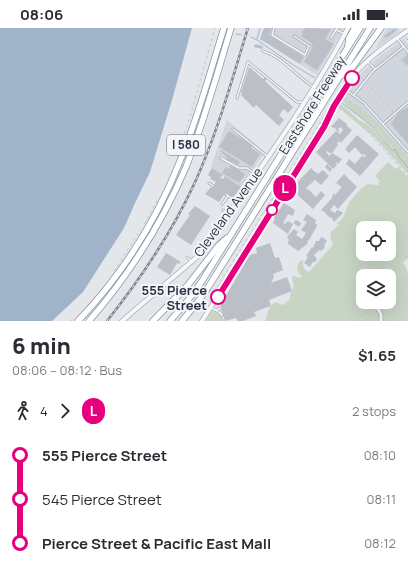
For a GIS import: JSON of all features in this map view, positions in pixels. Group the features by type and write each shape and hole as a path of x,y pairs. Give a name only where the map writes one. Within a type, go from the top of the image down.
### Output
{"highway":[{"path":"213,61 212,55 220,28"},
{"name":"I 580","path":"77,319 101,295 122,266 146,230 160,204 188,140 224,28"},
{"name":"I 580","path":"90,321 139,255 158,224 178,186 196,139 231,28"},
{"path":"348,48 349,38 355,28"},
{"name":"Eastshore Freeway","path":"170,321 198,288 360,28"},
{"name":"Eastshore Freeway","path":"182,321 209,286 370,28"},
{"path":"342,75 354,66 381,28"},
{"path":"152,321 179,295 219,245 233,232"}],"street":[{"name":"Cleveland Avenue","path":"122,321 192,262 207,245 315,86 347,28"},
{"path":"202,321 324,127 340,95 356,72 367,61 408,30"},
{"path":"378,309 381,314 381,321"}],"lane":[{"path":"274,28 272,35 305,55 310,46 294,36"},
{"path":"331,38 336,29 345,34"},
{"path":"397,38 408,52"},
{"path":"354,95 375,69 403,47"},
{"path":"263,51 272,54 303,80 315,86"},
{"path":"367,61 375,69"},
{"path":"237,98 248,62 297,102 304,102"},
{"path":"344,89 364,103 408,152"},
{"path":"383,124 408,102"},
{"path":"233,128 268,157"},
{"path":"221,158 239,168 247,168 256,174"},
{"path":"209,183 213,186"},
{"path":"222,204 227,195 237,202"},
{"path":"223,210 228,214"},
{"path":"187,257 192,262"},
{"path":"220,293 225,296"},
{"path":"211,306 222,314 221,316"},
{"path":"216,310 221,308"}],"path":[{"path":"176,159 215,28"},
{"path":"401,60 408,52"},
{"path":"394,54 408,69"},
{"path":"356,72 365,80 394,114"},
{"path":"340,95 359,107 378,122"},
{"path":"215,301 211,300 222,279 331,105 343,110 369,133 408,176"},
{"path":"392,138 408,156"},
{"path":"110,276 144,224 159,196"},
{"path":"396,254 404,254 408,259"},
{"path":"376,269 382,268 383,261"},
{"path":"357,321 369,309"},
{"path":"365,321 373,310"},
{"path":"71,321 77,319"}],"shaded area":[{"path":"264,28 344,28 317,75 260,39"},
{"path":"387,28 395,28 398,33 377,48 376,47"},
{"path":"404,38 408,44 408,157 379,124 344,98 349,88 362,72 381,55"},
{"path":"227,120 265,152 241,187 211,167"}],"green space":[{"path":"344,98 379,124 408,157 408,174 373,136 338,107 340,103 359,120 370,126 392,150 395,149 386,142 374,127 346,105 342,100"},
{"path":"388,162 396,169 398,167 408,177 408,259 406,259 403,263 407,269 408,275 408,321 265,321 269,309 275,302 283,305 290,299 290,294 294,286 292,277 302,277 298,272 297,267 299,262 304,260 304,269 309,272 332,246 333,243 330,233 339,225 336,224 344,215 354,196 367,184 378,185 379,181 382,183 375,176"},
{"path":"212,310 218,313 225,321 206,321"}],"water":[{"path":"0,28 192,28 150,172 124,228 83,292 52,321 0,321"}],"building":[{"path":"264,28 272,28 269,35 304,57 300,64 260,39"},
{"path":"306,28 331,29 325,39 334,44 317,70 304,62 313,47 311,45 312,43 301,36 303,33 301,32"},
{"path":"395,28 396,31 386,38 384,36"},
{"path":"255,44 263,46 262,49 254,47"},
{"path":"408,54 408,66 402,60"},
{"path":"249,67 263,79 265,77 267,79 265,81 293,107 288,113 284,109 279,115 284,120 279,126 256,105 254,108 241,95"},
{"path":"408,107 408,144 391,124 398,113"},
{"path":"339,118 352,130 341,143 339,141 332,153 342,159 338,164 336,162 337,165 333,169 316,152 336,131 340,134 343,130 341,127 338,129 338,132 335,128 331,127","holes":["326,151 330,153 332,153 329,156"]},
{"path":"229,131 249,143 252,146 251,148 260,154 252,167 219,147"},
{"path":"357,135 379,154 360,176 346,164 349,159 355,164 361,157 366,156 361,154 355,147 349,153 345,149"},
{"path":"221,150 240,162 238,165 226,159 227,157 220,151"},
{"path":"327,164 332,169 330,172 325,167"},
{"path":"231,165 245,174 239,183 222,173 226,167 228,169"},
{"path":"212,168 223,175 220,178 223,179 225,176 241,187 233,198 226,194 219,202 205,194 216,182 210,179 211,177 208,175"},
{"path":"311,168 318,174 323,170 329,176 321,185 315,180 306,188 306,190 309,190 316,197 321,191 325,195 313,209 291,189"},
{"path":"344,174 357,187 338,209 334,205 330,210 335,213 337,210 343,213 334,222 331,217 330,218 321,210 333,197 332,196 334,193 335,195 342,187 336,183"},
{"path":"284,203 295,210 293,216 288,214 283,223 285,224 288,221 293,224 288,234 273,223 274,218"},
{"path":"195,206 210,216 191,245 176,235 190,215 188,214"},
{"path":"307,214 316,220 315,223 317,226 307,241 307,244 298,251 288,244 289,240 287,237 294,229 298,232 296,235 302,239 306,233 301,230 307,222 303,220"},
{"path":"296,220 301,223 299,227 293,223"},
{"path":"321,237 327,241 324,245 325,247 314,255 317,259 310,267 304,263 308,257 306,256 312,247 313,248 316,241 319,241"},
{"path":"270,243 275,258 279,257 283,270 273,274 274,277 271,283 287,277 292,291 269,300 271,306 254,312 256,316 243,321 238,321 236,318 225,321 221,304 250,255 257,253 256,248"},
{"path":"166,253 181,262 179,264 177,263 170,275 157,267"},
{"path":"145,284 148,286 143,294 140,291"}],"waterway":[{"path":"257,39 260,28"},
{"path":"396,28 399,31"},
{"path":"236,34 241,35"},
{"path":"251,37 315,78"},
{"path":"342,103 373,127 392,150 395,149 399,157 408,168"}],"railway":[{"path":"107,321 156,253 187,199 211,143 248,28"}],"bus line":[{"name":"L","path":"218,297 324,127 334,106 352,78"}],"place":[{"name":"555 Pierce Street","path":"218,297"}]}
